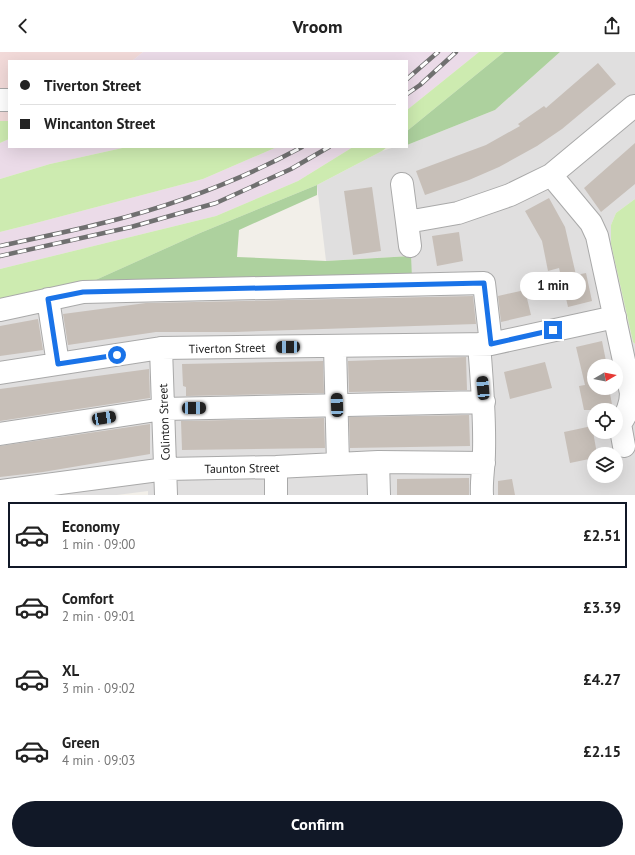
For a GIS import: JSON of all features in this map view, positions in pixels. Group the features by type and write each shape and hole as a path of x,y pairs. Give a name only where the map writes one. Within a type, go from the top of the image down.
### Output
{"street":[{"path":"407,222 458,213 510,195 551,175 634,106"},
{"path":"551,175 591,223 597,236 631,393 629,410 620,424 624,446"},
{"path":"402,184 410,246"},
{"path":"0,310 83,292 484,283 484,463 481,481 482,495"},
{"path":"48,299 58,364"},
{"name":"Tiverton Street","path":"0,373 161,348 485,344 615,316"},
{"path":"335,346 338,464"},
{"name":"Colinton Street","path":"161,348 166,495"},
{"path":"0,434 163,408 484,402"},
{"path":"378,462 379,495"},
{"name":"Taunton Street","path":"0,491 78,488 166,470 378,462 484,463"},
{"path":"276,467 276,495"}],"shaded area":[{"path":"0,52 143,52 133,60 8,60 8,121 0,121"},
{"path":"143,52 479,52 408,109 408,60 133,60"},
{"path":"560,52 635,52 635,199 616,213 611,225 611,244 633,342 635,344 635,495 148,495 148,491 117,495 0,495 0,305 412,277 410,256 326,261 317,185 382,151 392,148 408,148 408,145 495,110"},
{"path":"8,139 8,148 122,148 50,164 0,179 0,143"},
{"path":"275,148 351,148 298,181 216,216 0,269 0,232 203,179"}],"green space":[{"path":"479,52 504,52 408,130 408,109"},
{"path":"504,52 560,52 495,110 408,145 408,130"},
{"path":"0,121 8,121 8,139 0,143"},
{"path":"122,148 275,148 203,179 0,232 0,179 50,164"},
{"path":"351,148 386,148 317,185 200,233 80,287 0,305 0,269 216,216 298,181"},
{"path":"317,185 317,195 239,230 237,257 326,261 411,256 412,277 80,287 200,233"},
{"path":"635,199 635,344 633,342 611,244 611,225 616,213"}],"building":[{"path":"598,63 616,84 562,129 537,146 499,167 469,180 425,195 416,171 486,145 520,126 518,124 544,106 546,108"},
{"path":"635,143 635,184 601,212 584,188"},
{"path":"372,187 381,251 353,255 344,191"},
{"path":"549,198 565,227 576,275 586,273 592,301 568,307 559,268 548,271 542,241 525,211"},
{"path":"459,232 463,261 437,266 432,236"},
{"path":"525,290 531,315 501,322 498,296"},
{"path":"473,296 476,324 234,332 156,332 68,345 63,314 146,303"},
{"path":"38,319 43,350 0,356 0,326"},
{"path":"602,341 606,359 587,359 587,395 610,395 612,403 587,403 587,410 584,410 579,386 585,385 576,347"},
{"path":"466,357 467,390 349,392 348,361"},
{"path":"323,361 324,393 186,396 186,387 183,386 182,364"},
{"path":"545,362 552,388 510,399 504,372"},
{"path":"149,369 150,398 0,421 0,389"},
{"path":"469,415 470,446 350,448 349,417"},
{"path":"324,418 325,448 182,450 181,421"},
{"path":"150,424 150,454 43,472 0,477 0,446"},
{"path":"587,427 587,439 594,439 596,447 587,447 587,459 570,463 564,432"},
{"path":"469,478 469,495 397,495 397,479"},
{"path":"512,479 515,495 498,495 498,481"}],"railway":[{"path":"408,78 438,52"},
{"path":"408,93 420,85 456,52"},
{"path":"0,246 94,225 182,200 231,181 300,148"},
{"path":"0,256 131,227 216,203 291,169 327,148"}],"route":[{"path":"117,355 58,364 48,299 83,292 484,283 491,344 553,330"}]}
